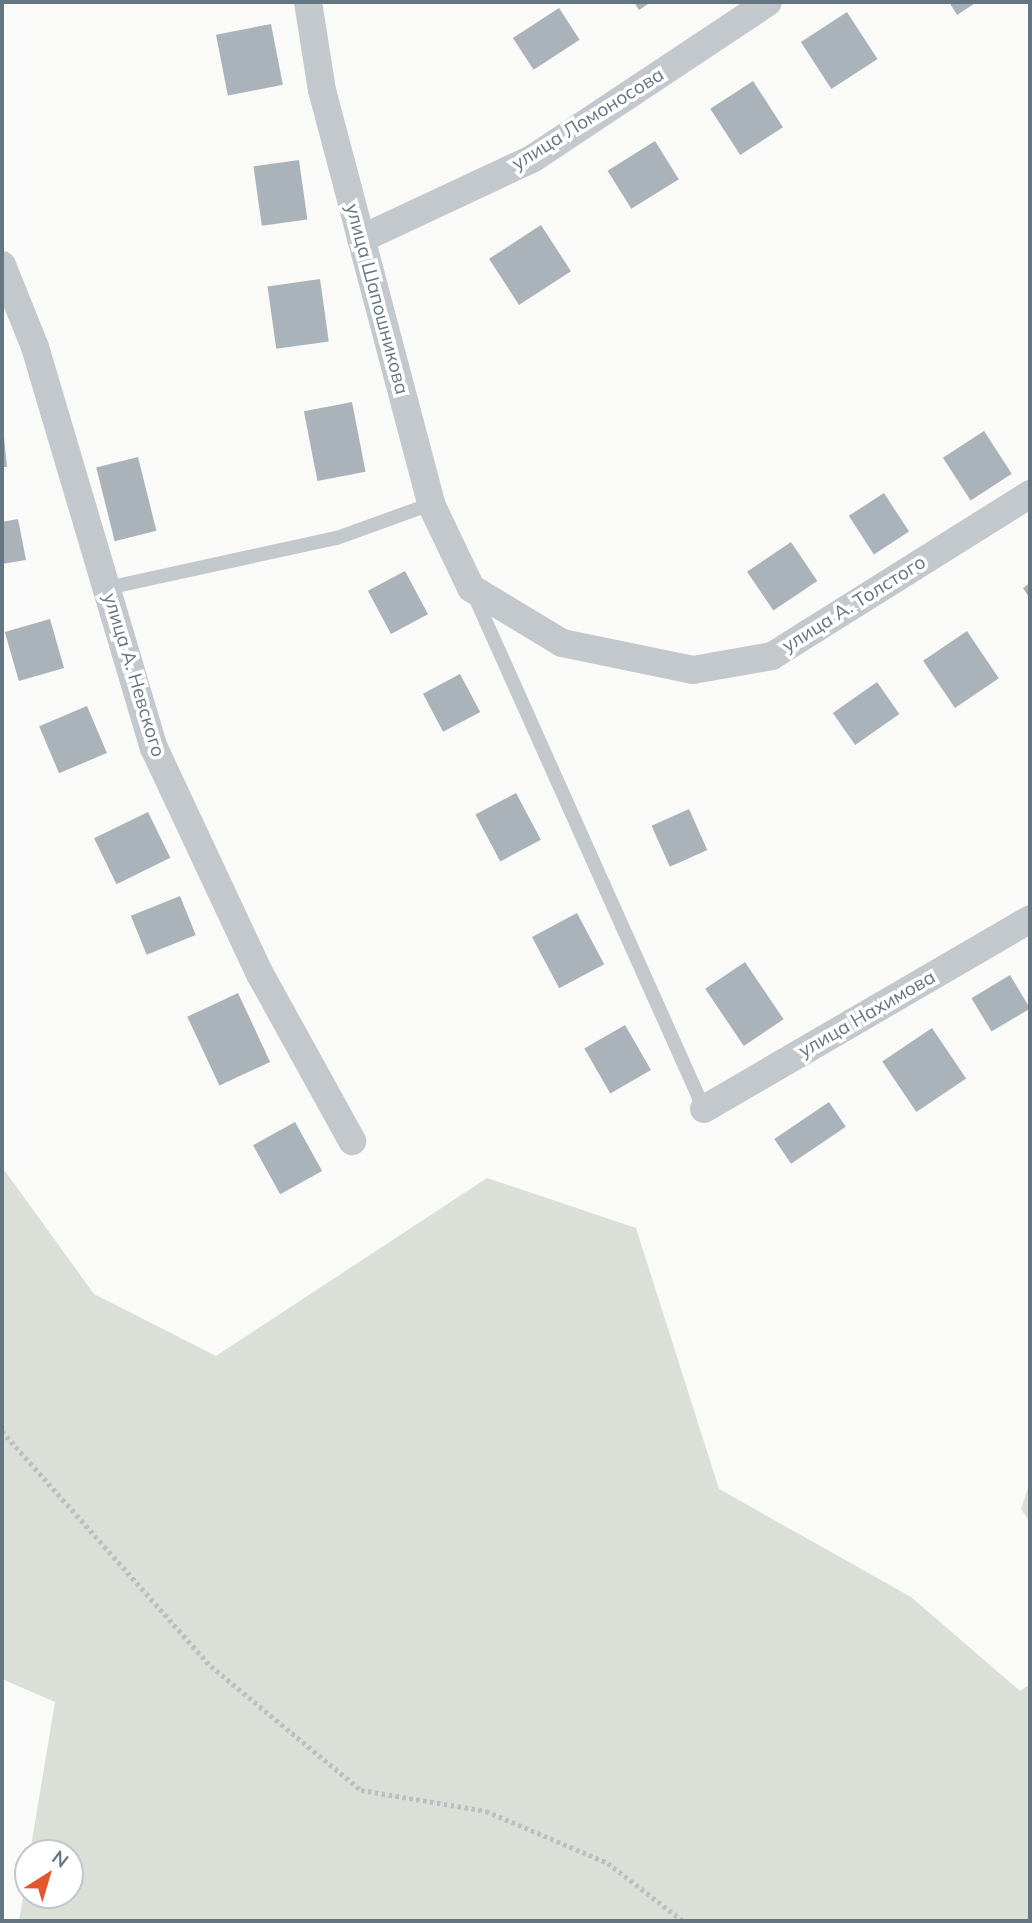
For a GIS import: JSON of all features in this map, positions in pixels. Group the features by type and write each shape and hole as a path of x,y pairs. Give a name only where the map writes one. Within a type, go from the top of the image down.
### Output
{"street":[{"name":"улица Шапошникова","path":"308,2 322,90 431,505 471,588"},
{"name":"улица Ломоносова","path":"361,239 532,159 768,2"},
{"name":"улица А. Невского","path":"2,265 35,347 155,748 260,974 352,1141"},
{"name":"улица А. Толстого","path":"471,588 562,643 693,670 772,656 1030,494"},
{"name":"улица Нахимова","path":"705,1109 1030,919"}],"lane":[{"path":"107,587 337,538 431,505"},
{"path":"471,588 705,1109"}],"path":[{"path":"2,1431 211,1666 361,1790 486,1811 608,1863 683,1921"}],"shaded area":[{"path":"2,1167 94,1294 216,1356 487,1178 636,1228 719,1489 911,1597 1020,1691 1030,1684 1030,1921 19,1921 21,1909 84,1909 84,1839 32,1839 55,1702 2,1679"},
{"path":"1030,1482 1030,1522 1021,1509"}],"building":[{"path":"634,2 651,2 639,10"},
{"path":"949,2 977,2 957,15"},
{"path":"559,8 580,40 534,70 513,38"},
{"path":"847,12 877,59 831,89 801,42"},
{"path":"271,24 283,85 228,96 216,35"},
{"path":"753,81 783,127 740,155 710,109"},
{"path":"655,141 679,179 631,209 608,171"},
{"path":"299,160 307,219 262,226 253,166"},
{"path":"541,225 571,271 519,305 489,259"},
{"path":"320,279 329,341 276,349 268,286"},
{"path":"352,402 366,472 317,481 304,411"},
{"path":"2,417 7,467 2,467"},
{"path":"984,431 1012,474 971,500 943,458"},
{"path":"138,457 156,531 115,541 96,467"},
{"path":"884,493 909,532 874,554 849,516"},
{"path":"18,519 26,560 2,564 2,522"},
{"path":"791,542 817,581 773,611 747,572"},
{"path":"405,571 428,614 391,634 368,591"},
{"path":"1030,583 1030,599 1023,588"},
{"path":"50,619 64,668 19,681 5,632"},
{"path":"967,631 999,678 955,708 923,661"},
{"path":"460,674 480,712 443,732 423,694"},
{"path":"877,682 899,714 855,745 833,713"},
{"path":"87,706 107,753 59,773 39,726"},
{"path":"516,793 541,840 500,861 475,815"},
{"path":"689,809 707,850 670,867 652,826"},
{"path":"148,812 170,858 116,884 94,838"},
{"path":"180,896 196,935 147,955 131,916"},
{"path":"577,913 604,964 559,988 532,937"},
{"path":"745,962 784,1019 744,1046 705,989"},
{"path":"1010,975 1030,1008 992,1032 971,998"},
{"path":"238,993 270,1062 219,1086 187,1017"},
{"path":"625,1025 651,1070 610,1094 584,1048"},
{"path":"932,1028 966,1079 916,1112 882,1062"},
{"path":"829,1102 846,1127 791,1164 774,1139"},
{"path":"295,1122 322,1171 280,1194 253,1145"}]}
